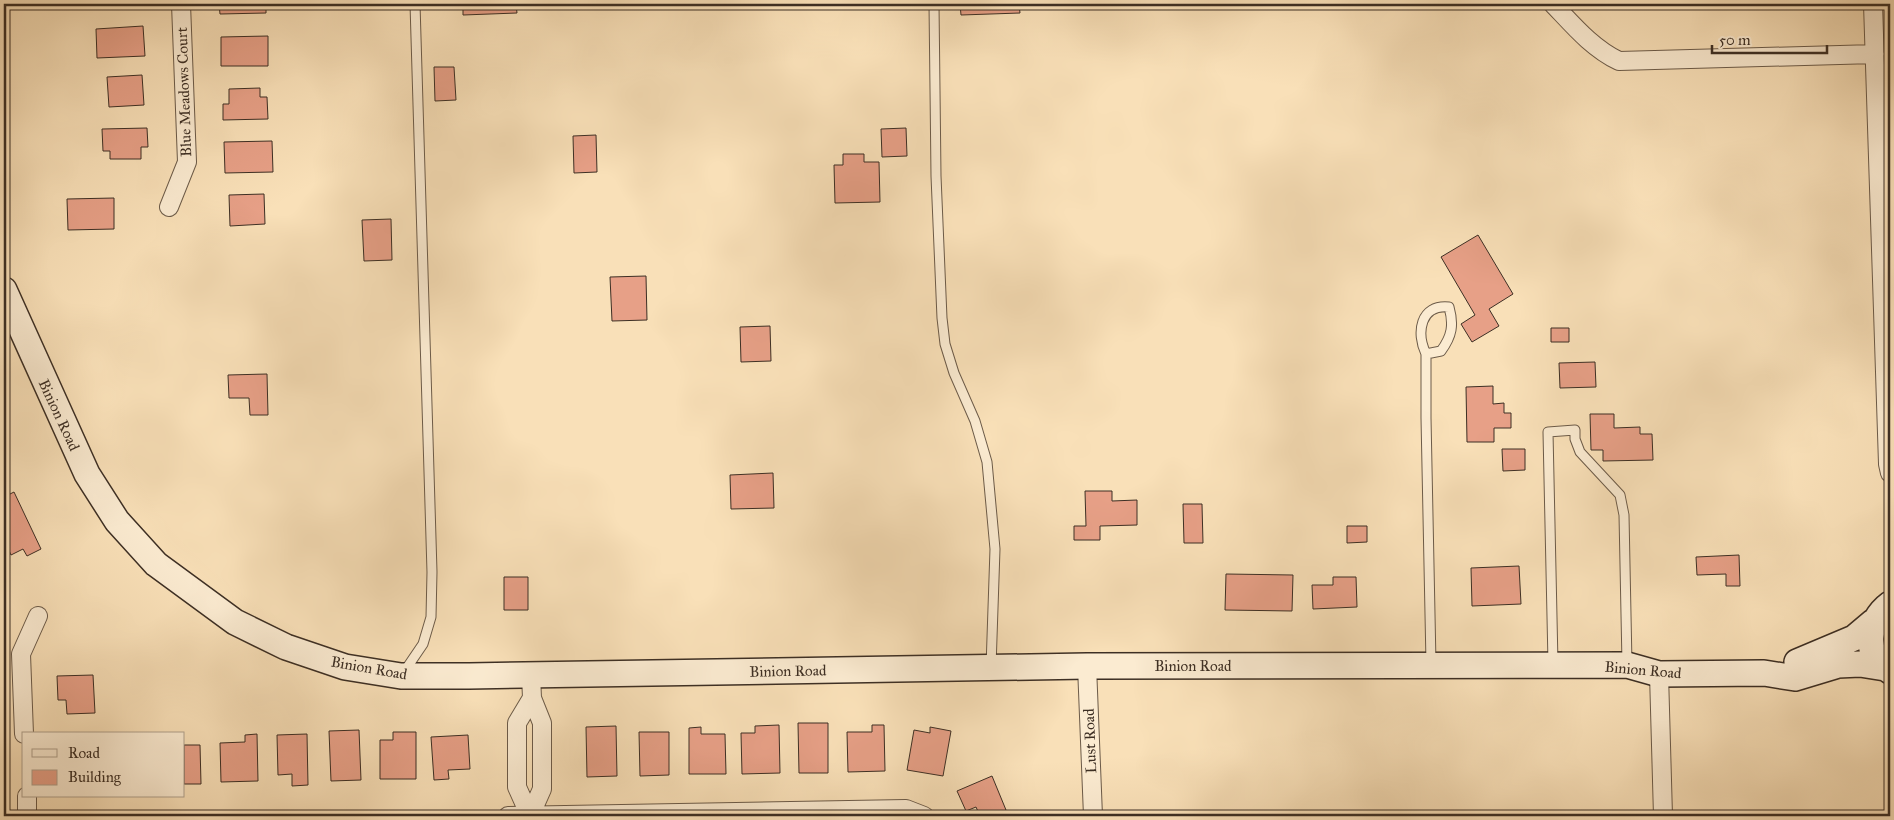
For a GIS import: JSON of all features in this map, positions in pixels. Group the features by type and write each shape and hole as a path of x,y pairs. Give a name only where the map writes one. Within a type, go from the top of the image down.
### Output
{"main road":[{"name":"Binion Road","path":"4,290 87,474 117,521 156,564 235,622 286,647 346,666 401,676 531,687 991,668 1088,666 1627,665 1659,674 1764,673 1795,678 1838,665 1860,664 1887,670"},
{"name":"Binion Road","path":"1764,673 1854,638 1886,608"},
{"path":"1886,608 1870,634 1871,646 1876,658 1887,670"}],"street":[{"name":"Blue Meadows Court","path":"169,207 187,162 181,4"},
{"path":"1553,4 1591,44 1604,54 1619,61 1875,54"},
{"path":"1873,4 1888,464 1890,472"},
{"path":"24,732 21,654 38,616"},
{"name":"Lust Road","path":"1088,666 1092,816"},
{"path":"1659,674 1663,816"},
{"path":"530,816 542,788 542,723 531,687"},
{"path":"530,816 517,787 517,723 531,687"},
{"path":"27,798 28,816"},
{"path":"508,816 735,814 906,809 924,816"}],"lane":[{"path":"401,676 423,644 431,617 432,581 415,4"},
{"path":"934,4 936,176 942,318 947,351 975,421 987,462 996,549 991,668"},
{"path":"1426,354 1441,351 1446,344 1452,331 1453,320 1449,307 1438,306 1429,311 1422,326 1420,341 1426,354 1431,666"},
{"path":"1553,665 1548,432 1575,430 1575,439 1580,452 1620,495 1624,514 1627,665"}],"building":[{"path":"219,4 266,4 266,13 220,14"},
{"path":"463,4 516,4 517,13 463,15"},
{"path":"960,4 1019,4 1020,13 961,15"},
{"path":"143,26 145,56 97,58 96,29"},
{"path":"268,36 268,66 221,66 221,37"},
{"path":"434,67 454,67 456,100 435,101"},
{"path":"142,75 144,105 109,107 107,77"},
{"path":"260,88 260,97 267,97 268,119 223,120 223,104 229,104 229,89"},
{"path":"147,128 148,147 141,147 141,159 110,159 110,151 103,151 102,129"},
{"path":"906,128 907,156 882,157 881,129"},
{"path":"596,135 597,172 574,173 573,136"},
{"path":"272,141 273,172 225,173 224,142"},
{"path":"843,154 864,154 864,162 879,162 880,202 835,203 834,165 843,165"},
{"path":"264,194 265,224 230,226 229,195"},
{"path":"114,198 114,229 68,230 67,199"},
{"path":"391,219 392,260 364,261 362,220"},
{"path":"1478,235 1513,294 1489,309 1499,326 1472,342 1461,324 1475,315 1441,257"},
{"path":"646,276 647,320 612,321 610,277"},
{"path":"770,326 771,361 741,362 740,327"},
{"path":"1551,328 1569,328 1569,342 1551,342"},
{"path":"1595,362 1596,387 1560,388 1559,363"},
{"path":"267,374 268,415 250,415 249,398 229,398 228,375"},
{"path":"1493,386 1493,404 1504,403 1504,413 1511,413 1511,428 1494,428 1494,442 1467,442 1466,387"},
{"path":"1590,414 1614,414 1614,428 1640,427 1640,434 1652,434 1653,460 1603,461 1603,450 1591,450"},
{"path":"1502,449 1525,449 1525,470 1503,471"},
{"path":"773,473 774,508 731,509 730,475"},
{"path":"1085,491 1112,491 1112,501 1137,500 1137,525 1100,526 1100,540 1074,540 1074,526 1086,526"},
{"path":"14,492 41,549 27,556 23,549 11,555 4,540 4,497"},
{"path":"1183,504 1202,504 1203,543 1184,543"},
{"path":"1347,526 1367,526 1367,542 1347,543"},
{"path":"1739,555 1740,586 1726,586 1726,574 1697,575 1696,557"},
{"path":"1519,566 1521,604 1472,606 1471,568"},
{"path":"1226,574 1293,575 1292,611 1225,610"},
{"path":"504,577 528,577 528,610 504,610"},
{"path":"1333,577 1356,577 1357,607 1313,609 1312,585 1333,585"},
{"path":"93,675 95,713 67,714 66,700 58,700 57,676"},
{"path":"798,723 828,723 828,773 799,773"},
{"path":"779,725 780,773 742,774 741,733 755,733 755,726"},
{"path":"872,725 884,725 885,771 848,772 847,732 872,732"},
{"path":"616,726 617,776 587,777 586,727"},
{"path":"701,727 701,734 725,734 726,774 689,774 689,728"},
{"path":"930,727 951,731 943,776 907,770 914,730 930,733"},
{"path":"359,730 361,780 331,781 329,731"},
{"path":"393,732 416,732 416,779 380,779 380,740 393,740"},
{"path":"639,732 669,732 669,775 640,776"},
{"path":"257,734 258,781 221,782 220,743 245,742 245,735"},
{"path":"307,734 308,785 292,786 292,774 278,775 277,735"},
{"path":"468,735 470,769 448,770 449,779 434,780 431,737"},
{"path":"185,745 200,745 201,784 185,784"},
{"path":"992,776 1006,810 992,816 980,816 976,807 966,811 957,791"}]}
